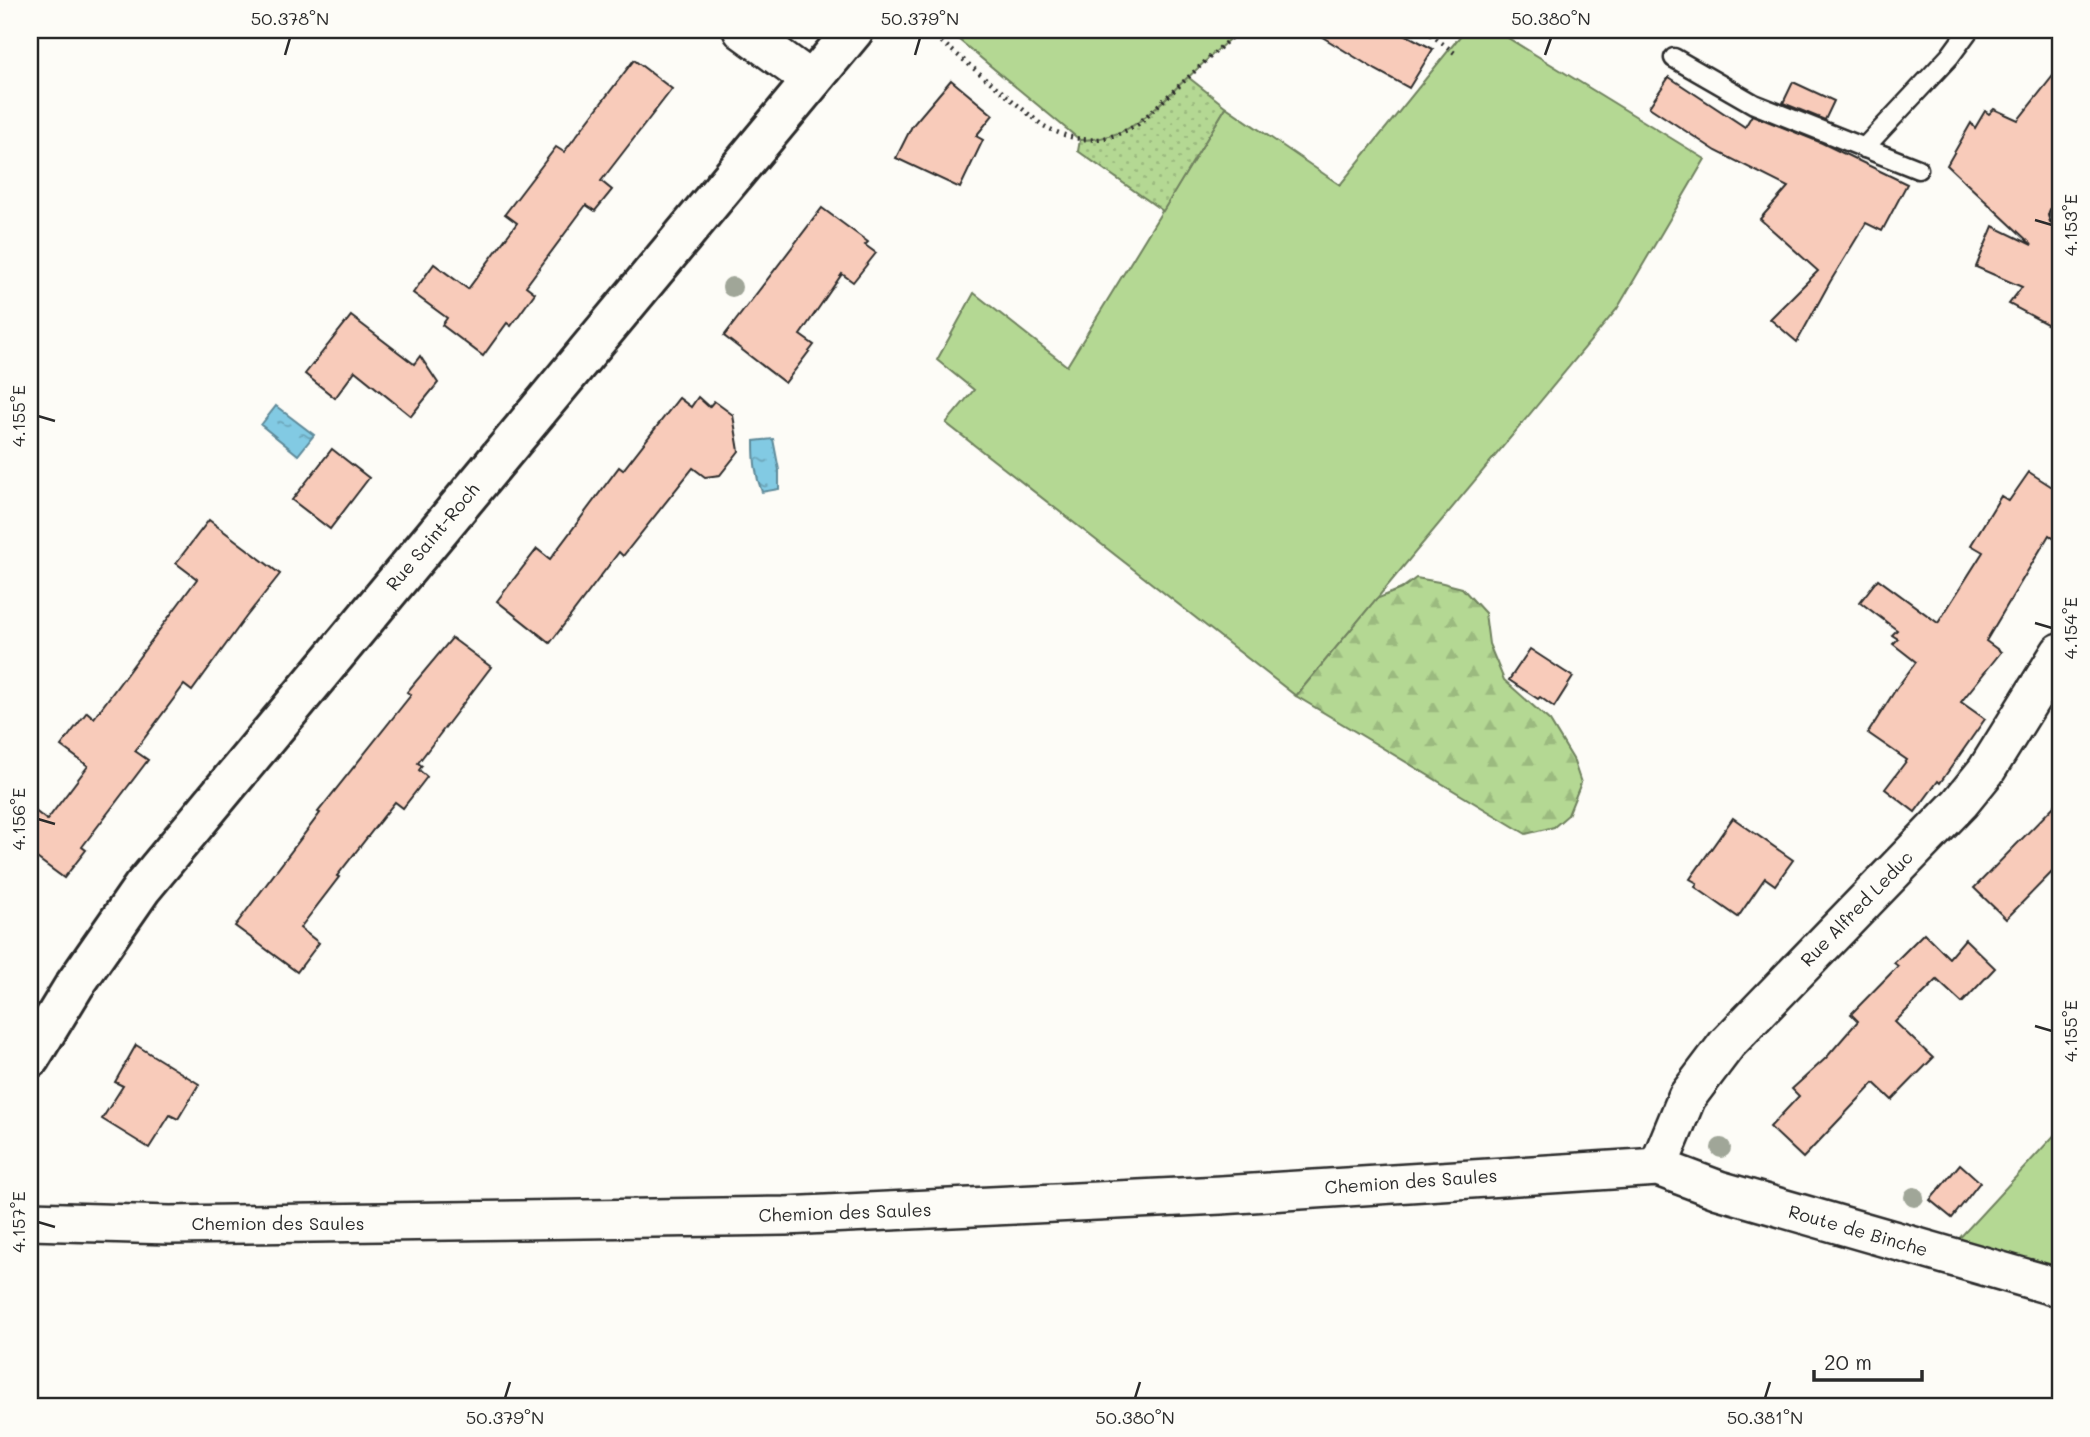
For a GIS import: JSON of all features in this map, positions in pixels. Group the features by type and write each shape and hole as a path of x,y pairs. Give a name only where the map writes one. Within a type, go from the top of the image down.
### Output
{"street":[{"path":"742,30 812,81"},
{"name":"Rue Saint-Roch","path":"30,1058 74,986 142,888 854,30"},
{"name":"Rue Alfred Leduc","path":"1658,1167 1687,1097 1727,1044 1960,803 1986,771 2060,652"},
{"name":"Chemion des Saules","path":"30,1221 170,1225 349,1224 785,1216 1208,1195 1658,1167"},
{"name":"Route de Binche","path":"1658,1167 1732,1194 2060,1288"}],"lane":[{"path":"1864,148 1950,56 1969,30"},
{"path":"1674,58 1754,104 1918,169"}],"path":[{"path":"924,30 1042,125 1080,140 1099,140 1138,124 1239,30"},
{"path":"1425,30 1456,54"}],"green space":[{"path":"947,30 1239,30 1138,124 1110,136 1080,140"},
{"path":"1465,30 1495,30 1705,159 1617,309 1296,696 946,423 974,390 937,360 974,293 1067,366 1226,107 1340,185"},
{"path":"1188,77 1226,107 1163,211 1078,151 1080,140 1114,135 1128,129 1152,112"},
{"path":"1416,578 1462,588 1485,613 1489,644 1504,680 1550,721 1573,759 1581,783 1568,815 1554,827 1526,834 1296,696 1376,599 1401,589"},
{"path":"2060,1129 2060,1288 1943,1256"}],"water":[{"path":"276,406 314,435 298,455 261,425"},
{"path":"773,439 779,470 779,489 762,492 755,467 754,441"}],"building":[{"path":"1311,30 1397,30 1433,49 1409,88"},
{"path":"634,60 672,89 601,181 612,190 595,211 586,205 526,286 535,293 511,326 507,323 483,356 442,325 447,318 413,293 434,264 468,289 517,223 505,214 556,147 564,152"},
{"path":"2060,67 2060,202 2053,204 2048,215 2050,222 2060,226 2060,331 2009,304 2022,287 1976,267 1993,226 2032,245 1947,165 1971,123 1975,128 1985,111 1989,114 1994,109 2018,120"},
{"path":"1669,77 1745,127 1752,115 1822,143 1907,184 1882,231 1866,223 1797,342 1770,319 1818,271 1760,219 1788,187 1716,151 1649,107"},
{"path":"951,80 993,115 976,136 983,140 960,188 896,158 912,126"},
{"path":"1793,82 1834,101 1825,120 1783,103"},
{"path":"822,208 868,242 865,245 876,253 853,282 842,274 800,335 814,345 785,383 724,336"},
{"path":"351,316 414,364 420,356 438,383 411,416 355,371 335,398 305,374"},
{"path":"698,397 709,407 714,401 733,415 739,451 720,475 705,477 693,468 623,556 619,552 550,643 497,601 537,549 550,559 619,467 623,470 679,398 691,407"},
{"path":"332,449 369,478 330,529 292,500"},
{"path":"2029,472 2060,492 2060,543 2049,535 1986,641 2001,652 1961,702 1985,719 1940,783 1938,781 1915,812 1885,789 1907,760 1868,733 1916,662 1893,644 1898,639 1892,635 1897,630 1860,602 1878,579 1938,623 1983,552 1971,545 2001,496 2009,501"},
{"path":"209,520 280,574 192,691 184,685 135,751 148,760 82,847 86,850 64,878 30,853 30,807 47,820 88,766 61,746 87,712 94,718 197,579 176,563"},
{"path":"452,638 491,667 418,763 422,766 419,770 427,777 403,808 395,802 300,928 319,943 297,972 235,926 320,813 318,812 411,695 407,692"},
{"path":"1530,649 1573,677 1554,707 1509,680"},
{"path":"2060,800 2060,864 2006,919 1974,888"},
{"path":"1733,818 1793,860 1775,885 1765,878 1738,917 1695,887 1697,883 1690,879"},
{"path":"1924,933 1949,958 1965,939 1995,968 1962,1003 1937,980 1895,1022 1933,1058 1892,1100 1874,1083 1803,1158 1770,1127 1799,1096 1792,1089 1826,1058 1858,1021 1851,1014 1898,966 1894,963"},
{"path":"136,1045 199,1084 178,1119 170,1115 149,1148 102,1119 123,1086 115,1082"},
{"path":"1960,1164 1980,1182 1952,1218 1930,1200"}]}
